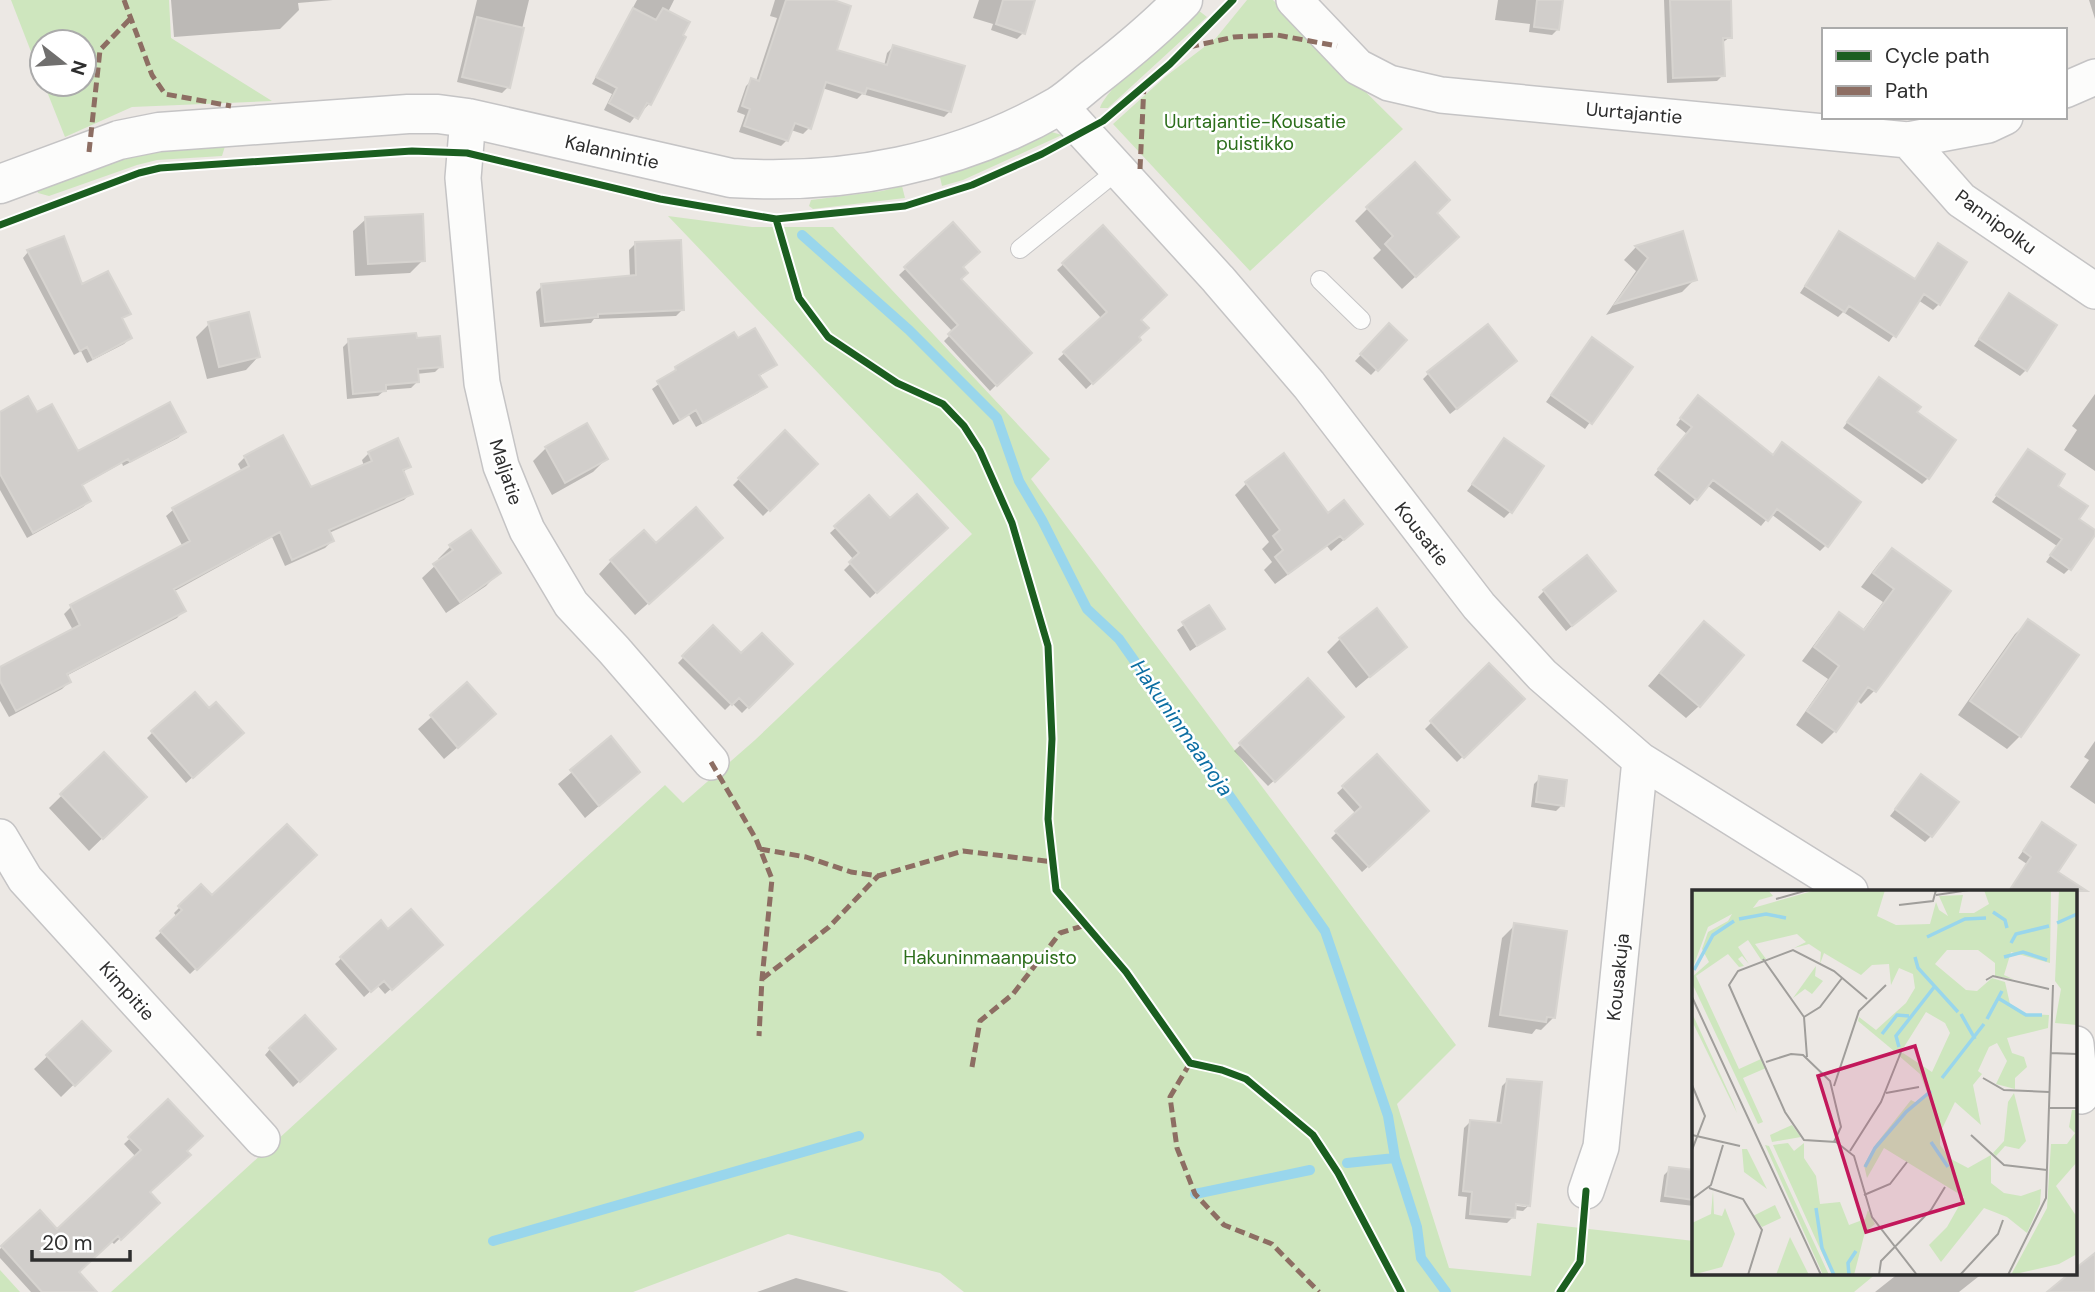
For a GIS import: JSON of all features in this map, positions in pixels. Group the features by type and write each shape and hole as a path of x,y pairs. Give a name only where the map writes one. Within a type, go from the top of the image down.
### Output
{"street":[{"name":"Kalannintie","path":"0,184 119,140 159,132 408,114 468,118 731,178 769,180 888,170 983,144 1059,105 1149,35 1183,0"},
{"name":"Uurtajantie","path":"1294,0 1358,67 1389,83 1441,95 1908,140 1987,125 2000,119"},
{"path":"2067,89 2095,77"},
{"name":"Kousatie","path":"1059,105 1218,279 1309,385 1479,606 1542,675 1640,760 1848,890"},
{"name":"Maljatie","path":"468,118 463,178 482,383 501,466 527,530 571,604 710,762"},
{"name":"Pannipolku","path":"1908,140 1961,200 2095,291"},
{"name":"Kousakuja","path":"1586,1191 1601,1147 1640,760"},
{"name":"Kimpitie","path":"0,836 25,879 262,1139"},
{"path":"2078,1065 2081,1096"}],"lane":[{"path":"1020,249 1118,170"},
{"path":"1320,280 1361,320"}],"green space":[{"path":"11,0 169,0 171,38 272,101 132,107 65,137 50,98 98,98 98,28 28,28 28,44"},
{"name":"Uurtajantie-Kousatie puistikko","path":"1247,0 1273,0 1403,129 1250,271 1113,124 1165,77 1216,38"},
{"path":"1198,10 1207,17 1108,108 1100,108 1129,72"},
{"path":"1048,131 1062,135 963,180 942,186 940,177"},
{"path":"226,143 222,156 157,160 49,196 38,193 35,187 133,154"},
{"path":"902,186 905,198 813,209 809,206 811,200"},
{"name":"Hakuninmaanpuisto","path":"668,216 752,227 833,227 1050,459 1031,479 1456,1045 1397,1104 1449,1268 1531,1276 1537,1223 1692,1241 1692,1274 1876,1274 1854,1292 964,1292 940,1273 788,1234 633,1292 111,1292 665,785 683,803 755,740 972,534"},
{"path":"0,1270 20,1292 0,1292"}],"building":[{"path":"786,0 834,0 851,6 837,50 887,65 893,45 965,66 951,112 867,88 865,94 826,82 811,129 795,123 788,141 744,126 750,109 742,106 751,78 759,81"},
{"path":"1003,0 1035,0 1025,34 996,24"},
{"path":"1537,0 1563,0 1559,30 1534,27"},
{"path":"1670,0 1731,0 1732,38 1723,38 1725,76 1673,78"},
{"path":"633,8 656,20 663,8 690,22 683,35 686,37 651,105 647,103 638,119 609,103 617,88 596,77"},
{"path":"477,17 524,28 510,88 462,77"},
{"path":"1415,162 1450,200 1437,213 1459,237 1416,277 1385,244 1393,236 1366,207"},
{"path":"423,214 425,261 368,264 365,217"},
{"path":"953,222 980,252 963,267 968,273 961,279 1032,353 997,386 948,334 958,325 904,267"},
{"path":"1103,225 1167,295 1141,320 1149,328 1139,337 1141,340 1093,384 1063,352 1107,312 1062,263"},
{"path":"1683,231 1697,280 1615,304 1648,258 1635,246"},
{"path":"1839,231 1915,279 1938,243 1967,262 1940,305 1924,294 1896,337 1849,306 1845,312 1805,286"},
{"path":"64,236 82,284 108,271 131,314 122,318 132,338 93,359 87,347 80,351 27,250"},
{"path":"681,240 684,310 598,314 598,317 545,322 541,284 636,275 635,242"},
{"path":"2009,293 2057,325 2027,371 1979,339"},
{"path":"249,312 260,357 219,367 208,322"},
{"path":"1389,323 1407,340 1378,371 1360,354"},
{"path":"1488,324 1517,361 1457,409 1427,372"},
{"path":"755,328 777,365 759,375 767,387 703,423 696,410 680,420 657,381 676,370 675,367 734,332 738,338"},
{"path":"416,333 417,338 440,336 443,367 418,369 419,382 386,385 386,391 353,394 348,339"},
{"path":"1592,337 1633,367 1592,424 1551,395"},
{"path":"1879,377 1921,407 1917,412 1956,440 1929,479 1847,422"},
{"path":"1698,395 1773,455 1782,442 1861,502 1828,547 1777,509 1768,521 1713,480 1697,500 1658,469 1692,427 1680,418"},
{"path":"28,396 37,412 52,404 78,451 170,402 186,432 130,462 128,459 82,485 91,501 33,533 0,474 0,412"},
{"path":"587,423 608,459 565,483 545,447"},
{"path":"785,430 818,464 770,511 738,478"},
{"path":"283,435 311,487 372,461 368,452 398,438 411,467 403,470 413,494 329,530 334,541 292,560 280,532 174,589 186,611 67,674 71,682 16,711 0,681 0,667 80,625 70,605 190,541 172,508 249,466 244,456"},
{"path":"1504,438 1544,466 1512,513 1472,484"},
{"path":"2028,449 2065,474 2058,486 2088,506 2079,519 2095,530 2095,535 2071,570 2050,555 2062,539 1996,495"},
{"path":"1284,453 1328,513 1344,500 1363,524 1344,540 1340,536 1288,574 1275,557 1283,550 1273,536 1280,530 1245,482"},
{"path":"917,494 948,528 877,593 849,562 859,553 834,526 869,495 890,518"},
{"path":"696,507 723,538 649,604 610,560 644,530 656,543"},
{"path":"471,530 501,573 460,602 433,564 453,550 449,545"},
{"path":"1892,548 1951,591 1876,692 1868,687 1836,732 1807,711 1839,666 1814,647 1839,612 1864,630 1894,589 1873,573"},
{"path":"1587,555 1616,591 1572,626 1543,590"},
{"path":"1209,605 1225,629 1197,646 1182,622"},
{"path":"1377,608 1407,647 1370,677 1339,638"},
{"path":"2028,619 2079,655 2021,737 1970,701"},
{"path":"1704,621 1744,655 1700,707 1660,673"},
{"path":"713,625 741,653 762,633 793,664 749,708 739,698 732,705 682,656"},
{"path":"1489,663 1525,699 1464,758 1430,721"},
{"path":"1308,678 1344,717 1275,782 1239,743"},
{"path":"467,682 496,714 458,748 430,715"},
{"path":"195,692 209,708 216,702 244,733 193,778 151,731"},
{"path":"611,736 640,772 599,806 570,770"},
{"path":"104,752 147,797 103,839 60,794"},
{"path":"1377,754 1429,811 1369,867 1335,831 1361,807 1342,786"},
{"path":"1921,774 1959,802 1932,837 1895,809"},
{"path":"1539,776 1567,780 1564,806 1536,802"},
{"path":"2042,822 2076,845 2058,872 2087,891 2010,890 2031,857 2023,851"},
{"path":"287,824 317,855 197,970 160,931 182,910 178,906 201,884 212,895"},
{"path":"411,909 443,945 392,990 384,981 371,992 340,957 381,920 388,929"},
{"path":"1514,923 1567,931 1555,1018 1547,1017 1546,1022 1500,1015"},
{"path":"305,1015 336,1049 300,1082 269,1048"},
{"path":"82,1021 111,1051 75,1086 46,1055"},
{"path":"1507,1079 1542,1082 1530,1206 1516,1204 1515,1218 1470,1214 1472,1192 1463,1191 1470,1120 1501,1123"},
{"path":"168,1099 203,1136 187,1151 191,1155 150,1192 160,1203 121,1240 118,1236 79,1272 97,1292 42,1292 1,1246 40,1210 57,1229 141,1150 128,1137"},
{"path":"1669,1167 1692,1170 1692,1200 1665,1196"},
{"path":"2095,1253 2095,1292 2047,1292 2069,1274 2078,1274 2078,1266"}],"waterway":[{"name":"Hakuninmaanoja","path":"802,235 909,330 997,418 1019,481 1087,609 1119,639 1325,931 1388,1116 1395,1158 1417,1227 1421,1258 1446,1292"},
{"path":"493,1241 859,1136"},
{"path":"1347,1163 1395,1158"},
{"path":"1195,1194 1310,1170"}],"marked path":[{"path":"124,0 152,75 165,94 231,106"},
{"path":"89,152 100,50 131,18"},
{"path":"1189,47 1234,37 1277,35 1337,46"},
{"path":"1140,169 1144,85"},
{"path":"711,762 756,839 772,879 759,1036"},
{"path":"760,849 806,857 851,872 878,876 963,851 1053,862"},
{"path":"762,979 829,927 878,876"},
{"path":"972,1067 980,1021 1013,994 1060,933 1086,925"},
{"path":"1190,1063 1170,1097 1177,1148 1195,1194 1224,1225 1272,1244 1319,1292"}],"cycle path":[{"path":"0,225 139,173 160,168 412,151 467,153 660,199 776,219 905,206 972,185 1042,154 1103,121 1170,64 1233,0"},
{"path":"776,219 799,298 828,337 897,383 943,404 964,426 980,451 1012,523 1048,646 1052,739 1048,819 1056,890 1126,972 1190,1063 1246,1079 1313,1135 1338,1173 1401,1292"},
{"path":"1560,1292 1580,1262 1586,1191"}]}
